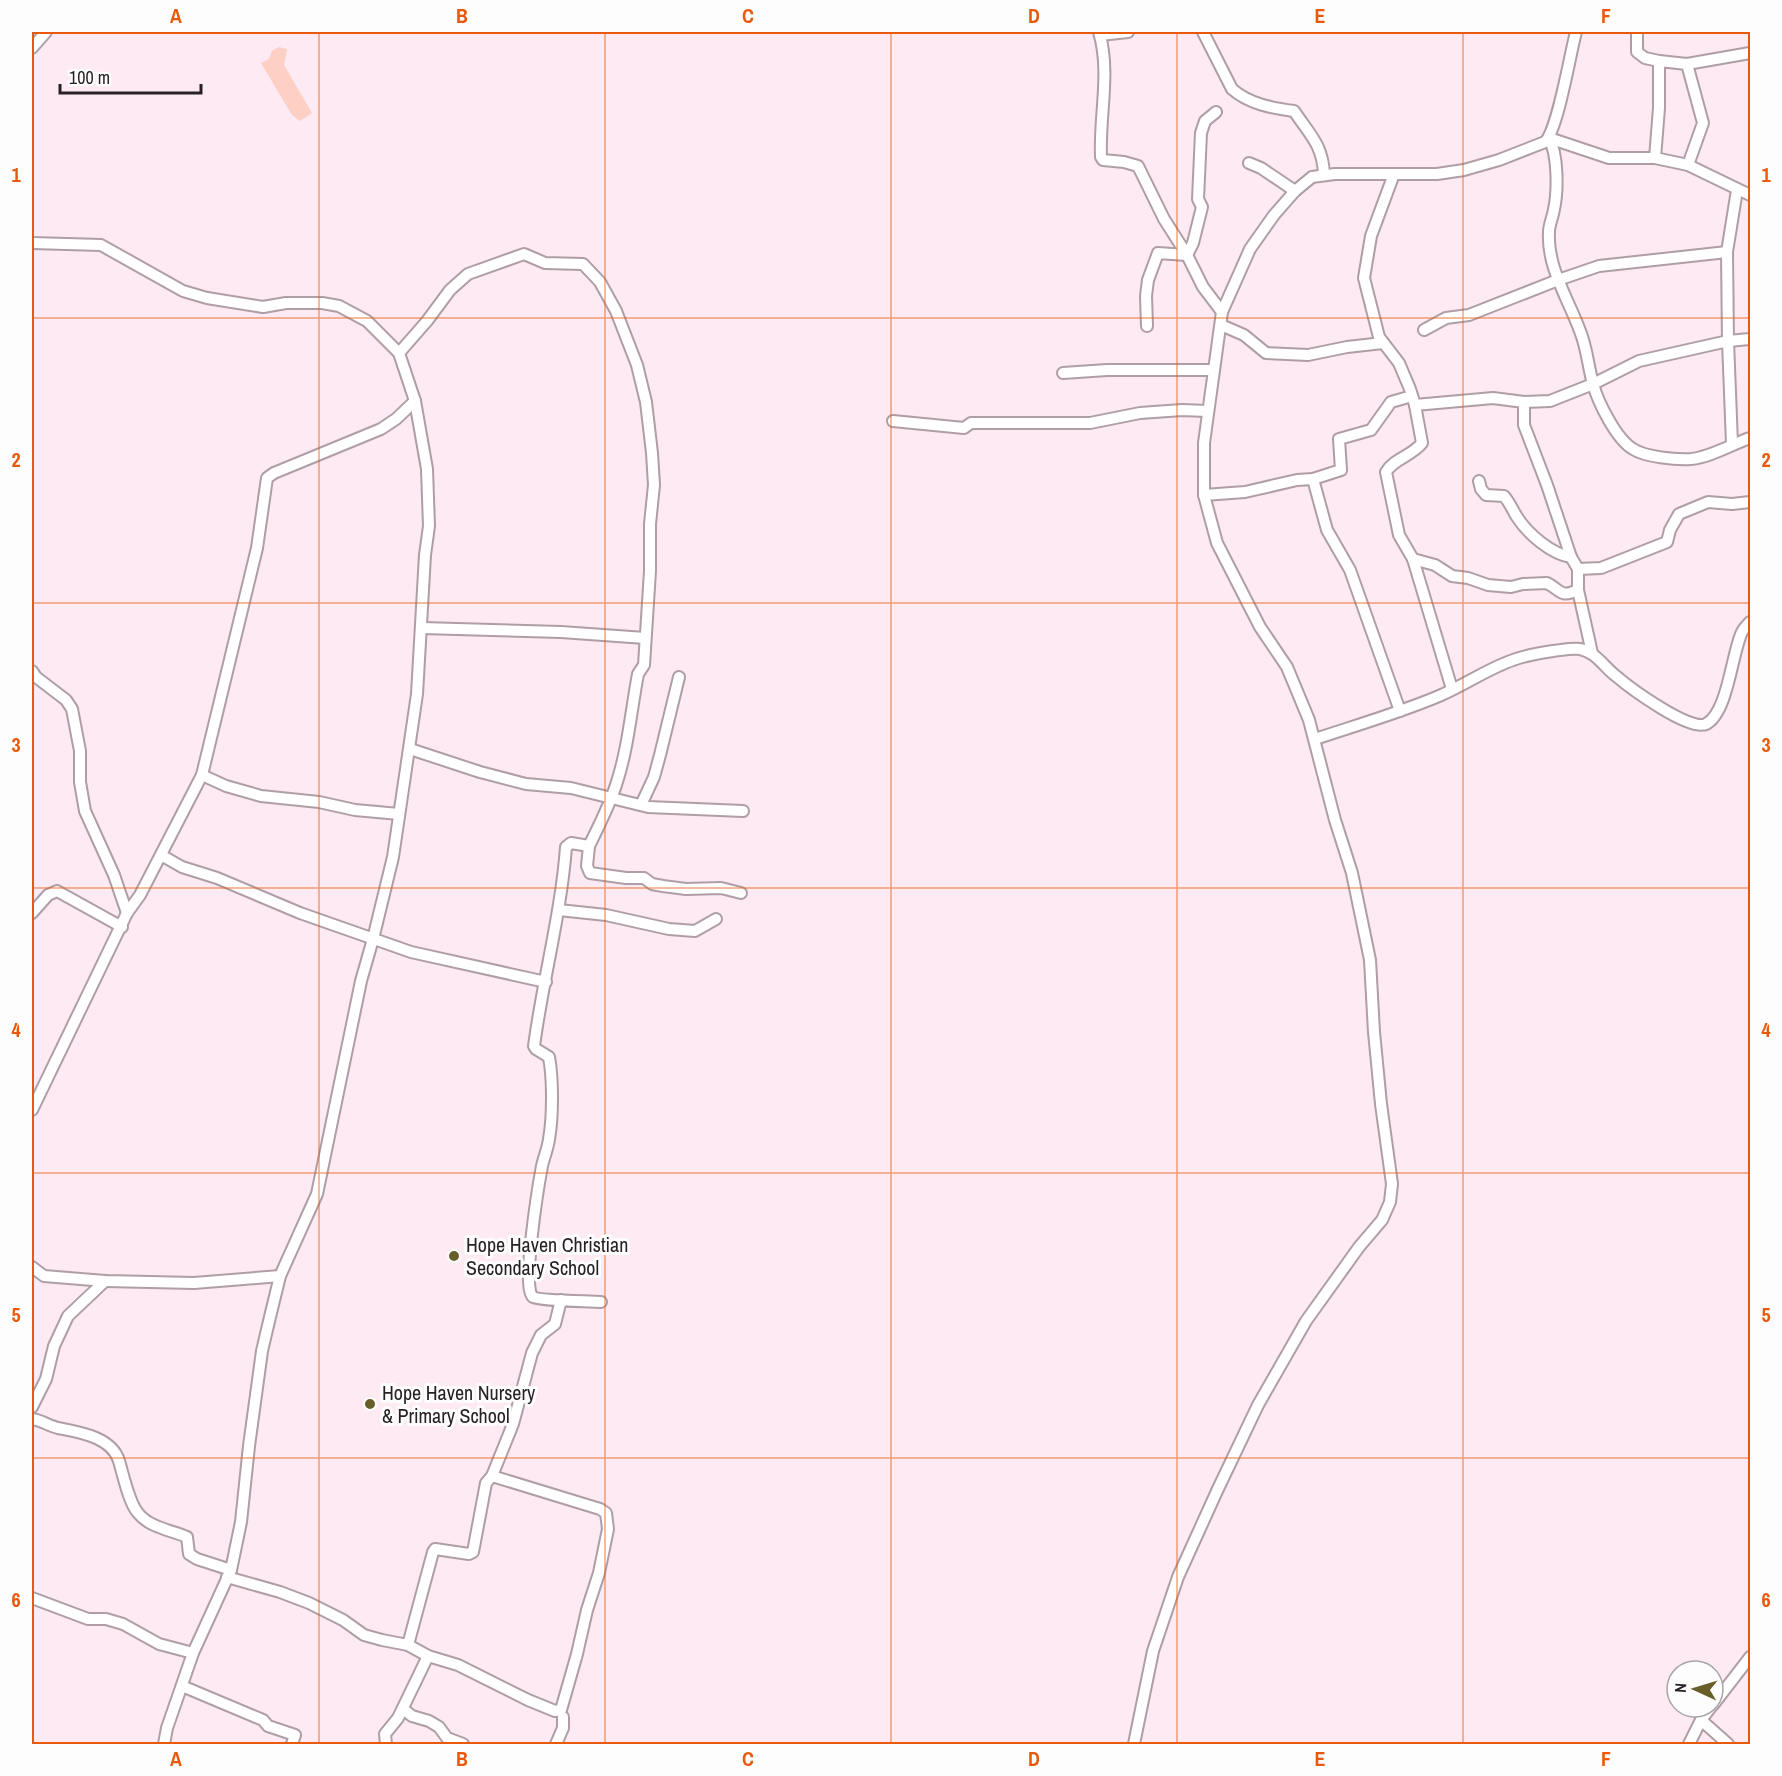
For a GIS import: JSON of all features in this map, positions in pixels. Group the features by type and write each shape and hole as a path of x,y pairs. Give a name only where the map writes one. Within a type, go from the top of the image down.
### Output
{"street":[{"path":"32,48 46,32"},
{"path":"1128,32 1100,33 1103,44 1104,81 1101,157 1103,160 1138,166 1164,219 1187,255 1203,288 1222,312"},
{"path":"1203,32 1232,89 1270,108 1294,111 1315,139 1324,158 1324,174"},
{"path":"1134,1744 1153,1651 1178,1577 1227,1469 1258,1405 1306,1321 1359,1246 1382,1220 1390,1202 1392,1184 1381,1104 1370,960 1352,873 1335,820 1310,720 1287,668 1260,627 1217,543 1204,495 1203,452 1222,312 1250,249 1294,191 1312,177 1324,174 1437,174 1464,170 1540,145 1549,138 1556,118 1576,32"},
{"path":"1637,32 1637,52 1645,58 1659,61 1687,64 1750,53"},
{"path":"1655,158 1659,108 1659,61"},
{"path":"1687,64 1703,123 1688,165"},
{"path":"1187,255 1193,243 1202,207 1198,199 1201,133 1205,121 1216,112"},
{"path":"1549,138 1609,158 1655,158 1688,165 1750,195"},
{"path":"1549,138 1554,147 1556,179 1549,231 1553,265 1580,330 1593,384 1605,414 1622,439 1633,450 1661,457 1691,459 1750,438"},
{"path":"1250,163 1294,191"},
{"path":"1395,174 1371,236 1364,278 1370,306 1383,343 1399,363 1414,400 1422,443 1413,453 1388,468 1386,472 1399,535 1413,559 1452,689"},
{"path":"1732,444 1727,252 1737,190"},
{"path":"32,243 100,245 183,291 232,303 263,307 286,303 322,303 339,306 367,321 399,353 415,401 427,469 429,525 425,555 417,694 393,857 361,981 317,1194 280,1276 262,1351 245,1472 241,1522 229,1574 193,1653 167,1728 164,1744"},
{"path":"1424,330 1446,318 1469,315 1484,310 1599,266 1727,252"},
{"path":"1147,326 1148,280 1158,253 1187,255"},
{"path":"399,353 462,279 468,274 500,262 524,254 545,263 582,264 600,282 616,311 637,365 646,402 654,484 644,665 638,674 623,759 611,798 589,846 587,866 590,873 644,878 652,884 663,886 686,889 721,888 741,893"},
{"path":"1221,325 1244,335 1266,353 1308,355 1383,343"},
{"path":"1204,495 1245,492 1298,480 1313,479 1341,470 1339,439 1371,430 1391,402 1493,398 1524,402 1550,401 1593,384 1639,361 1728,341 1750,339"},
{"path":"1063,373 1107,370 1214,370"},
{"path":"32,1110 127,913 140,895 202,775 257,548 267,478 274,473 381,429 396,419 415,401"},
{"path":"1524,402 1524,424 1571,557 1578,569 1578,590 1592,653"},
{"path":"894,421 964,428 970,423 1090,423 1140,413 1208,411"},
{"path":"1313,479 1327,530 1350,570 1400,711"},
{"path":"1479,481 1486,495 1504,496 1513,506 1516,516 1533,536 1562,556 1571,557"},
{"path":"1578,569 1601,568 1667,542 1670,530 1679,514 1708,502 1732,504 1750,502"},
{"path":"1413,559 1435,565 1452,576 1468,578 1488,585 1511,587 1547,583 1560,594 1578,590"},
{"path":"1315,739 1400,711 1514,660 1562,650 1580,649 1592,653 1616,676 1681,720 1705,725 1721,705 1733,670 1742,630 1750,622"},
{"path":"422,628 561,632 645,638"},
{"path":"32,671 36,677 66,700 72,709 80,751 80,782 85,811 114,875 127,913"},
{"path":"641,805 654,777 679,677"},
{"path":"410,749 526,784 571,788 657,808 743,811"},
{"path":"202,775 226,786 261,796 399,814"},
{"path":"589,846 571,843 566,846 559,910 539,1008 534,1046 549,1057 550,1063 549,1139 531,1232 529,1285 530,1295 533,1297 601,1302"},
{"path":"161,855 182,867 217,878 300,913 411,952 546,982"},
{"path":"32,913 48,895 57,891 122,927"},
{"path":"559,910 606,915 669,929 695,931 716,919"},
{"path":"32,1267 44,1276 105,1281 194,1283 280,1276"},
{"path":"32,1407 46,1379 54,1346 68,1316 105,1281"},
{"path":"408,1645 433,1552 439,1549 469,1554 473,1552 486,1483 492,1476 513,1424 532,1353 541,1335 555,1324 561,1300"},
{"path":"32,1419 92,1435 115,1451 136,1512 149,1523 187,1537 189,1554 197,1559 229,1574 309,1603 343,1620 364,1635 408,1645 428,1656 458,1665 555,1712 561,1710 563,1706 587,1610 599,1574 608,1528 606,1513 600,1509 492,1476"},
{"path":"32,1598 88,1618 106,1619 123,1624 159,1644 193,1653"},
{"path":"386,1744 385,1734 403,1709 428,1656"},
{"path":"1725,1689 1750,1657"},
{"path":"182,1686 263,1719 268,1726 295,1736 292,1744"},
{"path":"403,1709 412,1716 439,1727 447,1738 463,1744"},
{"path":"556,1744 563,1728 563,1717"},
{"path":"1689,1744 1701,1720 1728,1744"}],"shaded area":[{"path":"279,47 287,49 284,65 312,113 300,121 292,115 261,63 269,59 272,51"}],"place":[{"name":"Hope Haven Christian Secondary School","path":"454,1256"},
{"name":"Hope Haven Nursery & Primary School","path":"370,1404"}]}
